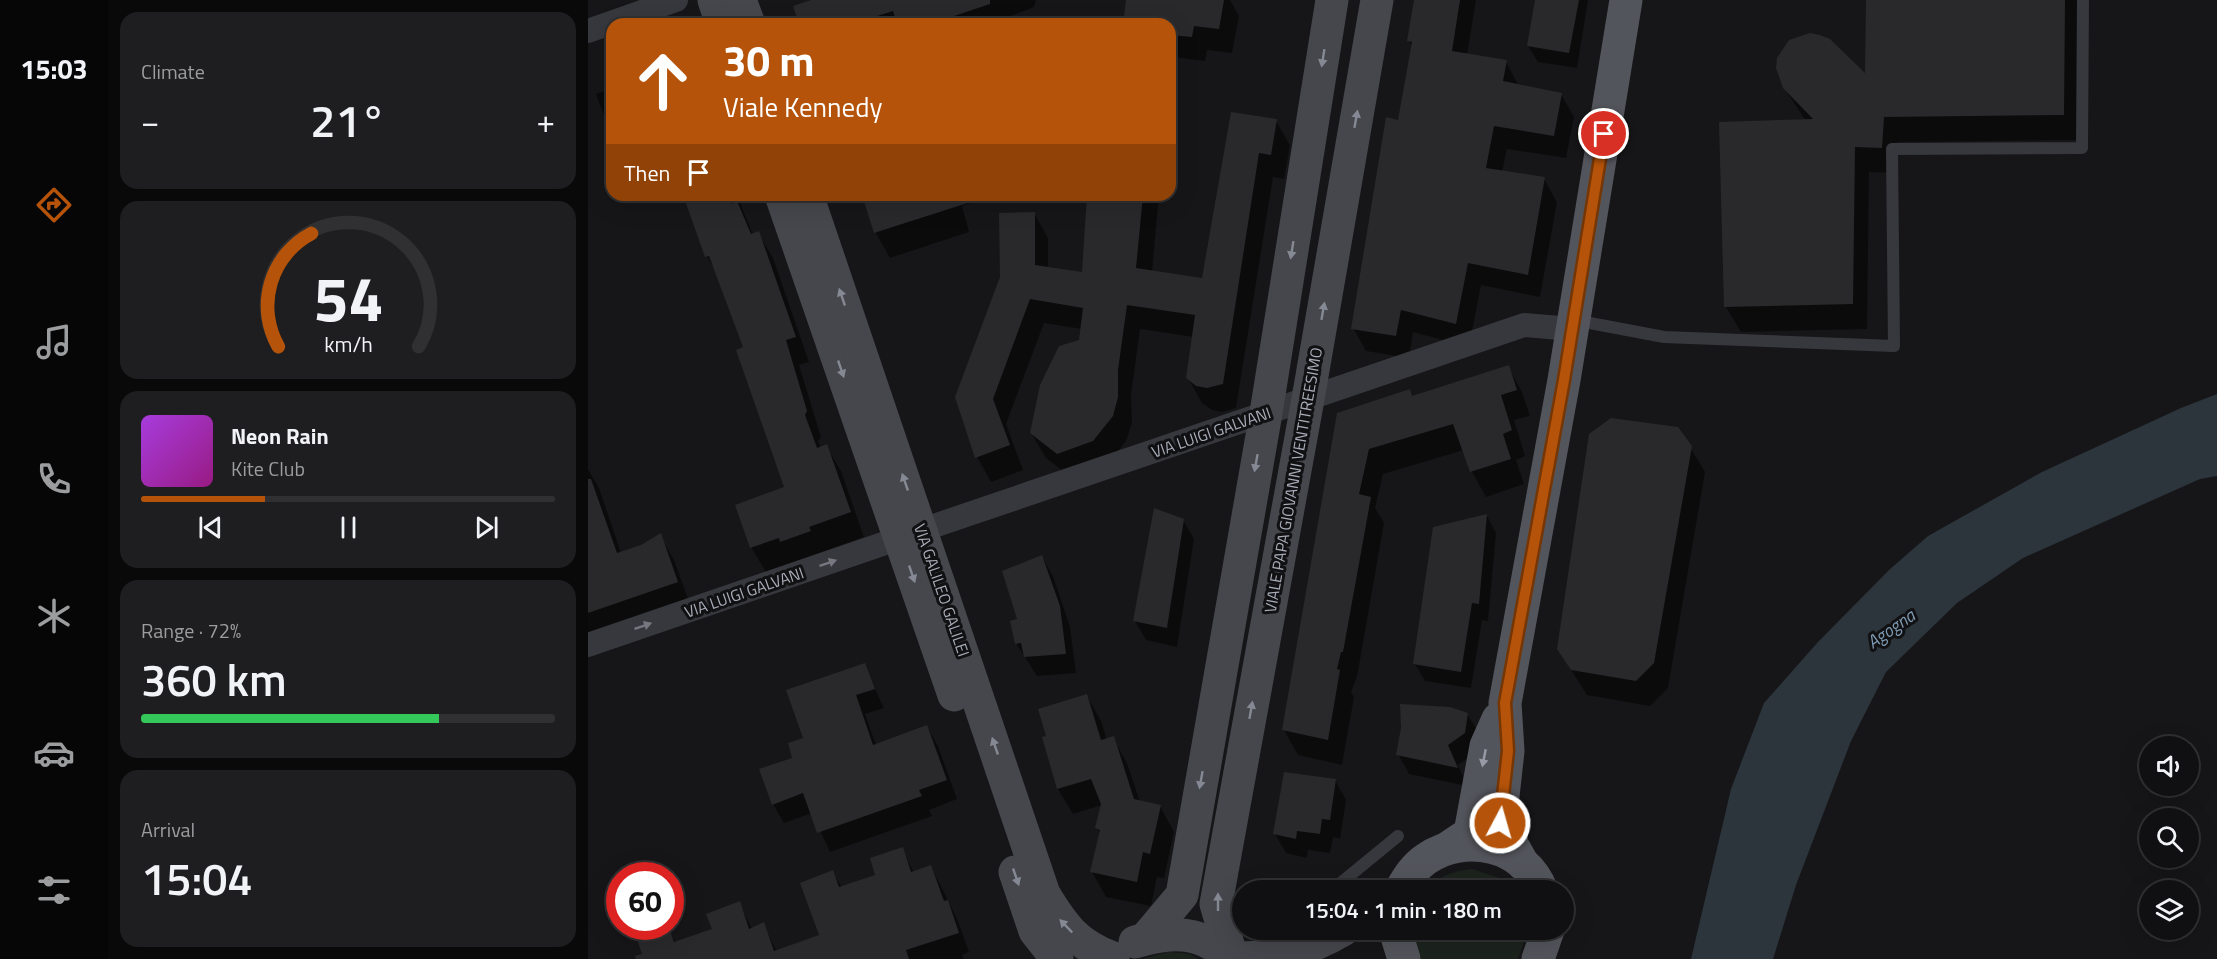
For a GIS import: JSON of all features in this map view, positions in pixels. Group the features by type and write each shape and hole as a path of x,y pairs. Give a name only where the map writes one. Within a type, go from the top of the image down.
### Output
{"main road":[{"path":"1534,880 1500,823 1508,751 1505,703 1626,0"},
{"path":"1406,880 1425,859 1470,833 1486,746 1505,703"},
{"path":"1449,847 1475,844 1501,849 1523,864"},
{"path":"1397,940 1404,959"},
{"path":"1539,959 1545,940"}],"street":[{"path":"625,18 676,0"},
{"path":"714,0 720,18"},
{"path":"740,0 746,18"},
{"path":"1144,939 1182,895 1266,413 1332,0"},
{"name":"VIALE PAPA GIOVANNI VENTITREESIMO","path":"1232,958 1216,904 1308,399 1377,0"},
{"path":"588,31 606,25"},
{"name":"VIA GALILEO GALILEI","path":"783,201 911,534 1044,894 1061,922 1091,950 1113,958"},
{"name":"VIA GALILEO GALILEI","path":"809,201 1033,945 1057,959"},
{"name":"VIA LUIGI GALVANI","path":"588,645 1524,325 1572,324"},
{"path":"1113,958 1134,943 1158,935 1184,934 1210,942 1232,958 1263,959 1314,940"}],"lane":[{"path":"1572,324 1664,337 1894,346 1892,149 2082,148 2083,0"},
{"path":"1344,880 1398,836"}],"shaded area":[{"path":"1472,869 1504,880 1439,880 1458,871"},
{"path":"1413,940 1524,940 1518,959 1421,959"},
{"path":"1168,952 1189,954 1198,959 1142,959"}],"water":[{"name":"Agogna","path":"2217,394 2217,476 2200,479 2023,558 1957,603 1886,672 1851,741 1796,885 1773,959 1691,959 1731,789 1764,703 1818,642 1889,570 1928,536 2042,472 2181,408"}],"building":[{"path":"811,0 990,0 990,4 948,18 895,18 893,11 871,18 797,18 793,6"},
{"path":"1126,0 1224,0 1219,29 1194,26 1192,37 1176,36 1176,18 1124,18"},
{"path":"1414,0 1460,0 1452,51 1507,60 1503,81 1562,93 1554,136 1494,126 1486,168 1545,177 1528,275 1468,263 1456,324 1401,310 1396,336 1351,329 1386,117 1398,120 1412,42 1407,41"},
{"path":"1535,0 1579,0 1569,53 1527,46"},
{"path":"1866,0 2065,0 2064,115 1884,117 1882,148 1855,147 1853,304 1724,307 1719,122 1813,119 1783,88 1776,68 1777,58 1789,40 1810,33 1830,39 1865,73"},
{"path":"1231,112 1277,119 1271,155 1259,153 1223,384 1207,388 1196,386 1186,378 1195,315 1127,305 1118,370 1118,397 1113,416 1093,441 1057,454 1030,433 1040,385 1059,346 1079,340 1083,308 1030,299 993,399 1010,445 975,458 955,397 1000,277 999,213 1035,212 1035,265 1082,272 1087,201 1142,201 1136,268 1202,278"},
{"path":"685,201 731,201 732,204 737,201 751,234 759,231 796,337 786,340 807,411 805,415 817,448 827,444 851,512 809,527 811,531 780,542 779,538 750,548 735,505 784,487 736,350 743,347 709,256 705,257"},
{"path":"864,201 974,201 874,233"},
{"path":"1509,365 1517,390 1501,395 1512,430 1503,434 1511,459 1470,472 1453,424 1369,449 1359,494 1371,497 1343,652 1341,652 1337,669 1340,670 1328,740 1282,730 1337,413 1410,389 1412,396"},
{"path":"1611,418 1678,427 1692,446 1654,663 1636,681 1571,670 1557,649 1589,434"},
{"path":"588,479 591,479 617,553 641,545 661,533 678,582 588,613"},
{"path":"1154,508 1184,519 1167,628 1133,621"},
{"path":"1487,514 1479,604 1472,603 1461,672 1413,664 1433,527"},
{"path":"1042,555 1060,606 1066,654 1024,657 1021,643 1015,644 1010,621 1017,619 1002,571"},
{"path":"865,663 875,689 856,695 873,745 927,725 947,780 919,790 922,796 817,833 803,793 772,805 759,769 792,758 788,743 803,738 786,690"},
{"path":"1087,694 1101,740 1114,736 1134,799 1161,805 1150,854 1143,852 1137,882 1090,872 1100,830 1095,828 1101,804 1091,779 1057,789 1042,737 1046,736 1038,709"},
{"path":"1400,704 1450,707 1468,713 1465,733 1448,745 1458,768 1396,755 1401,728"},
{"path":"1284,772 1336,779 1330,820 1322,819 1320,834 1297,831 1296,839 1273,834"},
{"path":"903,847 911,872 931,865 944,901 948,900 959,933 906,950 909,959 636,959 635,956 642,954 637,940 673,940 674,942 684,940 712,929 706,914 740,901 749,929 764,922 774,951 819,935 800,883 833,870 839,887 875,875 870,858"}],"route":[{"path":"1500,823 1508,751 1505,703 1564,380 1604,134"}]}
